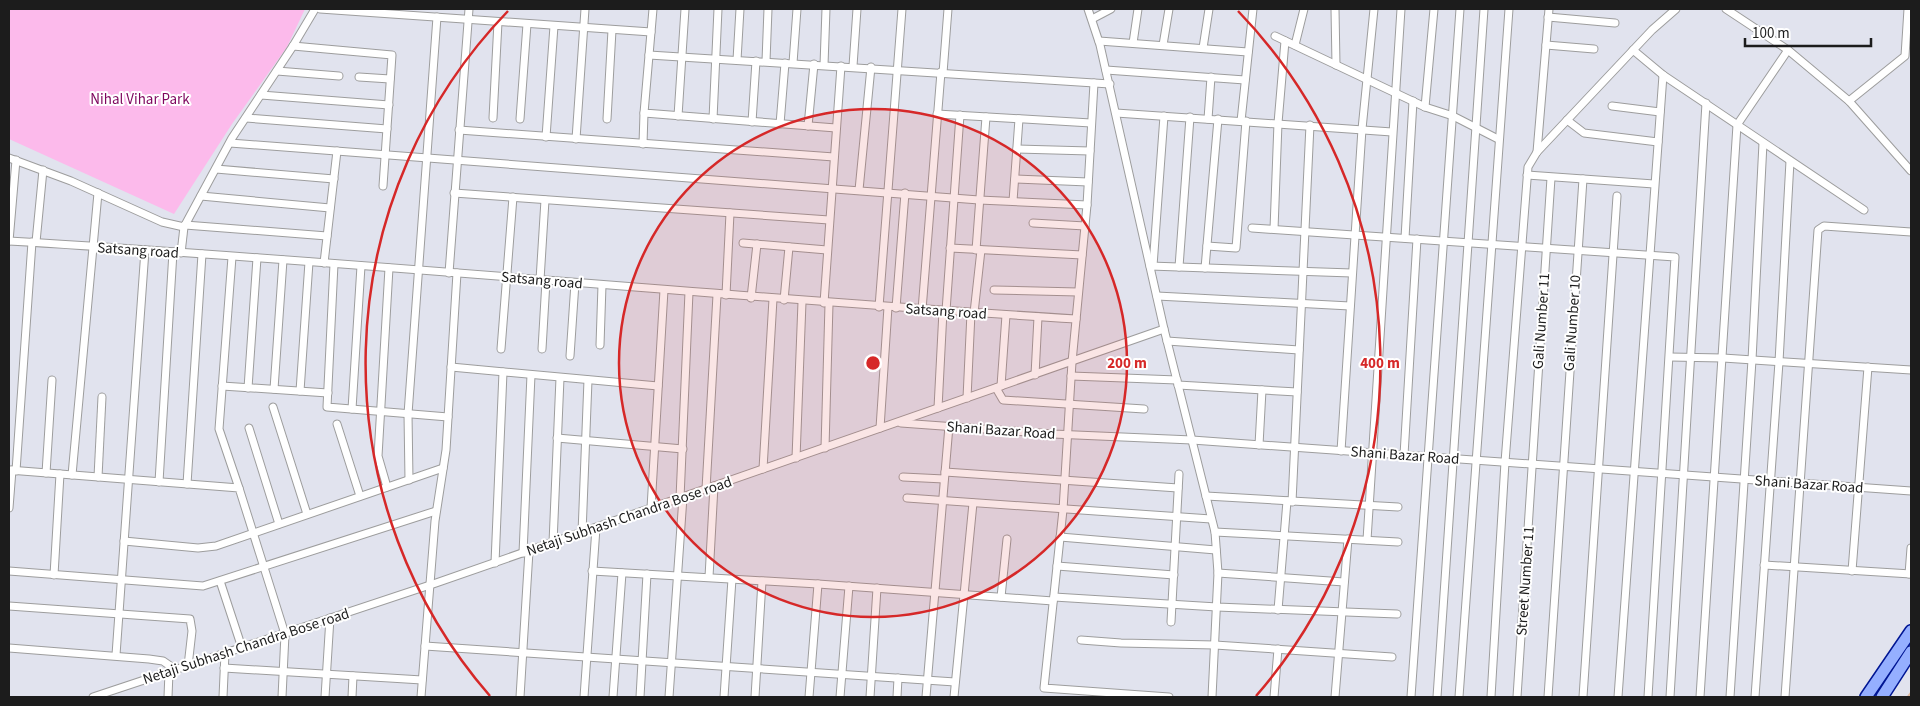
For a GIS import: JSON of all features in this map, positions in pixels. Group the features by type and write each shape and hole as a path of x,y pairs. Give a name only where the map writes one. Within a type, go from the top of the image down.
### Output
{"main road":[{"path":"1866,697 1911,631"},
{"path":"1882,697 1911,652"}],"street":[{"path":"181,253 184,226 230,143 315,9"},
{"path":"320,9 651,32"},
{"path":"421,697 428,586 448,417 451,366 454,193 469,9"},
{"path":"576,139 585,9"},
{"path":"642,144 653,9"},
{"path":"678,116 685,9"},
{"path":"713,119 718,9"},
{"path":"737,60 740,9"},
{"path":"766,62 768,9"},
{"path":"793,63 797,9"},
{"path":"824,65 826,9"},
{"path":"853,66 857,9"},
{"path":"879,307 902,9"},
{"path":"922,310 930,195 948,9"},
{"path":"1088,9 1099,41 1110,84 1152,266 1164,330 1215,532 1218,573 1212,697"},
{"path":"1092,19 1111,9"},
{"path":"1133,43 1138,9"},
{"path":"1163,45 1169,9"},
{"path":"1203,48 1209,9"},
{"path":"1207,246 1236,248 1243,121 1253,9"},
{"path":"1295,45 1304,9"},
{"path":"1335,9 1336,65"},
{"path":"1342,451 1354,234 1374,9"},
{"path":"1366,540 1370,506 1385,236 1401,9"},
{"path":"1425,107 1434,9"},
{"path":"1411,697 1460,9"},
{"path":"1437,697 1466,242 1484,9"},
{"path":"1459,697 1498,139 1509,9"},
{"path":"1491,697 1505,462 1528,167 1537,152 1633,50 1676,9"},
{"path":"1726,9 1788,50 1849,101 1911,171"},
{"path":"1849,101 1908,56 1908,9"},
{"path":"1537,152 1548,13 1615,22"},
{"path":"409,480 408,414 437,17"},
{"path":"493,118 498,22"},
{"path":"520,119 527,24"},
{"path":"546,137 554,26"},
{"path":"607,119 612,30"},
{"path":"1275,36 1414,102 1452,116 1498,139"},
{"path":"1099,41 1248,52"},
{"path":"1274,229 1278,123 1285,41"},
{"path":"1546,45 1594,49"},
{"path":"293,46 392,55 383,186"},
{"path":"1633,50 1663,75 1864,210"},
{"path":"1700,697 1737,126 1788,50"},
{"path":"649,55 871,67 1110,84"},
{"path":"752,122 756,61"},
{"path":"780,124 785,63"},
{"path":"808,126 814,64"},
{"path":"825,448 827,250 841,66"},
{"path":"859,190 871,67"},
{"path":"1106,70 1246,80"},
{"path":"277,71 339,76"},
{"path":"1618,697 1663,75"},
{"path":"359,77 390,79"},
{"path":"1208,118 1211,77"},
{"path":"1094,83 1087,205 1072,362 1063,510 1044,688 1090,694 1169,697"},
{"path":"261,95 388,105"},
{"path":"1405,238 1414,102"},
{"path":"1670,697 1706,103"},
{"path":"1612,106 1660,112"},
{"path":"1116,113 1392,132"},
{"path":"644,114 836,128"},
{"path":"937,114 1092,123"},
{"path":"938,408 960,115"},
{"path":"1152,266 1164,116"},
{"path":"967,398 986,117"},
{"path":"1179,267 1190,117"},
{"path":"246,118 387,129"},
{"path":"1013,202 1020,119"},
{"path":"1205,268 1218,119"},
{"path":"1567,120 1584,134 1658,142"},
{"path":"1278,610 1294,447 1310,125"},
{"path":"459,130 834,157"},
{"path":"230,143 979,200 1087,205"},
{"path":"1730,697 1745,479 1763,143"},
{"path":"1017,149 1090,151"},
{"path":"324,264 337,151"},
{"path":"9,241 12,159 98,193 162,222 184,226 327,236"},
{"path":"1755,697 1779,362 1790,161"},
{"path":"216,169 334,179"},
{"path":"9,508 42,170"},
{"path":"1527,175 1654,184"},
{"path":"1015,178 1088,182"},
{"name":"Gali Number 11","path":"1532,464 1551,178"},
{"name":"Gali Number 10","path":"1548,697 1562,466 1583,179"},
{"path":"72,475 91,246 98,193"},
{"path":"454,193 829,220"},
{"path":"896,308 905,193"},
{"path":"201,196 330,208"},
{"path":"1583,697 1614,252 1616,196"},
{"path":"502,350 513,197"},
{"path":"542,349 545,200"},
{"path":"726,295 730,213"},
{"path":"1033,223 1085,226"},
{"path":"1785,697 1818,230 1820,227 1911,232"},
{"path":"1252,228 1649,254 1672,256 1676,260 1648,697"},
{"path":"1404,455 1417,239"},
{"name":"Satsang road","path":"9,241 418,270 826,304 1076,319"},
{"path":"743,243 827,250"},
{"path":"751,298 757,244"},
{"path":"784,300 789,247"},
{"path":"950,248 1082,255"},
{"path":"116,655 127,480 145,250"},
{"path":"159,482 173,252"},
{"path":"187,484 202,254"},
{"path":"232,256 219,429 285,634 282,697"},
{"path":"248,388 257,258"},
{"path":"274,389 282,260"},
{"path":"300,391 308,262"},
{"path":"334,264 327,407 448,417"},
{"path":"352,409 361,266"},
{"path":"1152,266 1352,273"},
{"path":"387,487 378,456 389,268"},
{"path":"570,356 575,283"},
{"path":"600,346 602,285"},
{"path":"651,508 664,290"},
{"path":"994,290 1078,292"},
{"path":"669,697 682,498 689,292"},
{"path":"706,489 717,295"},
{"path":"1157,296 1350,306"},
{"path":"763,469 772,299"},
{"path":"796,458 802,302"},
{"path":"880,428 888,307"},
{"path":"1006,315 999,387 1003,400 1144,409"},
{"path":"1035,375 1038,317"},
{"name":"Netaji Subhash Chandra Bose road","path":"93,697 110,694 169,672 428,586 1164,330"},
{"path":"1167,341 1299,350"},
{"path":"1670,357 1722,358 1911,370"},
{"path":"451,366 658,386"},
{"path":"1852,571 1868,367"},
{"path":"495,563 503,372"},
{"path":"520,697 531,375"},
{"path":"1071,376 1178,382 1297,392"},
{"path":"553,543 560,378"},
{"path":"46,473 52,380"},
{"path":"582,533 588,380"},
{"path":"222,386 328,393"},
{"path":"1259,445 1262,390"},
{"path":"98,477 102,397"},
{"path":"273,407 307,514"},
{"name":"Shani Bazar Road","path":"898,422 1068,434 1192,440 1911,491"},
{"path":"337,424 360,496"},
{"path":"926,697 949,426"},
{"path":"249,428 279,524"},
{"path":"557,438 683,449"},
{"name":"Street Number 11","path":"1517,697 1532,464"},
{"path":"124,541 208,548 443,468"},
{"path":"12,470 239,488"},
{"path":"54,574 60,474"},
{"path":"1171,622 1179,474"},
{"path":"903,477 945,476 1065,480 1178,488"},
{"path":"709,577 714,486"},
{"path":"1206,496 1398,507"},
{"path":"907,498 1212,519"},
{"path":"954,697 973,503"},
{"path":"9,571 196,586 220,581 436,511"},
{"path":"584,697 596,528"},
{"path":"1215,532 1398,542"},
{"path":"1060,537 1216,550"},
{"path":"1001,597 1007,539"},
{"path":"1336,697 1348,539"},
{"path":"1764,565 1910,574 1911,548"},
{"path":"1057,566 1174,575"},
{"path":"592,571 1001,597 1396,614"},
{"path":"614,697 622,572"},
{"path":"1218,573 1344,582"},
{"path":"640,697 648,574"},
{"path":"724,697 732,579"},
{"path":"220,581 242,648"},
{"path":"755,697 762,581"},
{"path":"809,697 818,584"},
{"path":"840,697 849,586"},
{"path":"870,697 877,588"},
{"path":"9,606 190,619 192,630 188,666"},
{"path":"325,697 330,618"},
{"path":"1080,640 1121,643 1215,644 1392,657"},
{"path":"425,646 642,659 956,682"},
{"path":"9,648 116,655 163,661 176,670"},
{"path":"1274,697 1278,649"},
{"path":"223,697 225,653"},
{"path":"224,668 422,680"},
{"path":"168,697 169,672"},
{"path":"352,697 353,676"},
{"path":"897,697 898,678"}],"green space":[{"name":"Nihal Vihar Park","path":"9,9 305,9 287,47 232,124 174,214 9,139"}],"waterway":[{"path":"1908,697 1911,693"}]}
